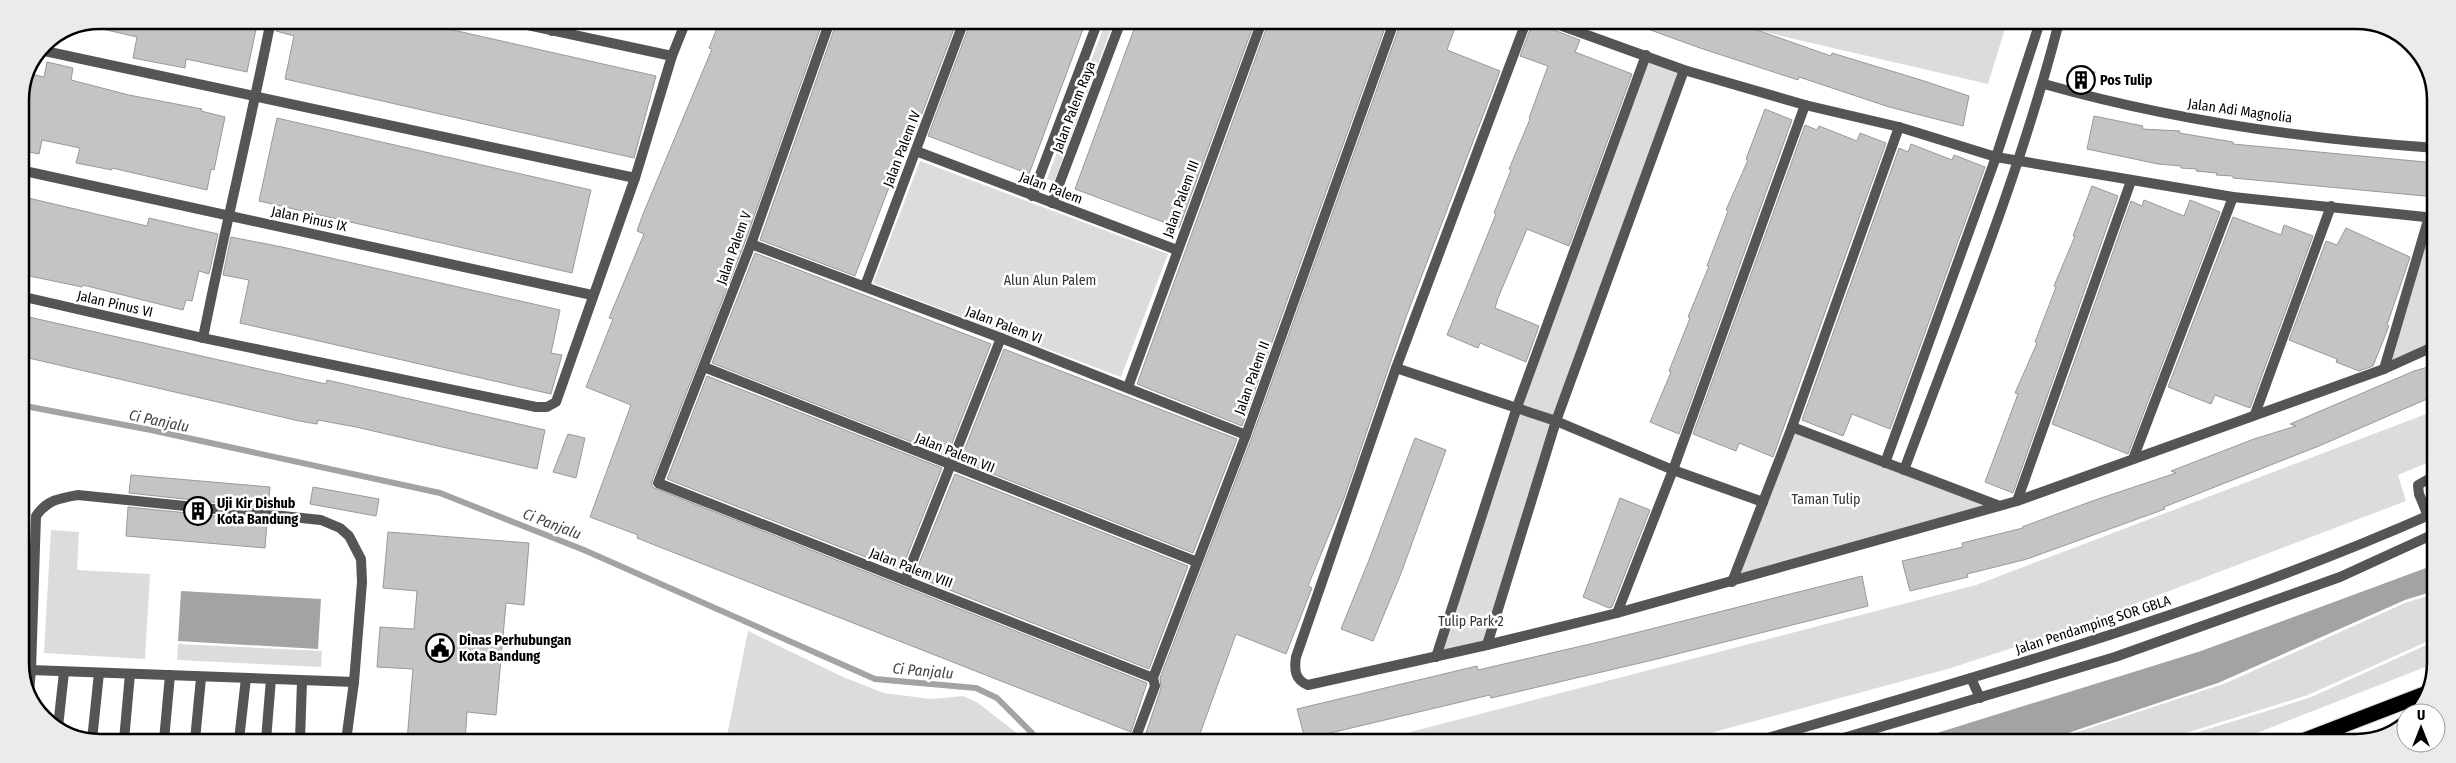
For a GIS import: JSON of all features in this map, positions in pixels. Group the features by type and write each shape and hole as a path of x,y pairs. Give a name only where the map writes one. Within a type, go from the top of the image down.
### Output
{"highway":[{"path":"2320,734 2419,696"}],"street":[{"path":"204,338 228,216 256,98 269,29"},
{"path":"543,29 672,56"},
{"name":"Jalan Pinus VI","path":"29,298 204,338 536,408 547,407 556,402 634,178 672,56 683,29"},
{"name":"Jalan Palem V","path":"658,483 751,244 827,29"},
{"name":"Jalan Palem IV","path":"865,286 961,29"},
{"name":"Jalan Palem Raya","path":"1032,196 1095,29"},
{"name":"Jalan Palem Raya","path":"1052,203 1118,29"},
{"name":"Jalan Palem III","path":"1128,387 1259,29"},
{"name":"Jalan Palem II","path":"1137,734 1155,686 1153,678 1246,435 1391,29"},
{"path":"1523,29 1396,368 1295,667 1297,677 1301,682 1308,685 1436,657 1617,613 2017,501 2384,369 2427,350"},
{"path":"1570,29 1684,70 1805,105 1899,127 1996,157 2233,197 2427,217"},
{"path":"1885,463 1996,157 2038,29"},
{"path":"1904,470 2019,160 2044,84 2058,29"},
{"path":"47,52 634,178"},
{"path":"1436,657 1517,407 1646,55"},
{"path":"1487,645 1556,421 1684,70"},
{"name":"Jalan Adi Magnolia","path":"2044,84 2186,118 2384,144 2427,147"},
{"path":"1617,613 1673,470 1805,105"},
{"path":"1732,582 1792,427 1899,127"},
{"name":"Jalan Palem","path":"916,151 1177,250"},
{"name":"Jalan Pinus IX","path":"29,172 592,295"},
{"path":"2017,501 2131,181"},
{"path":"2133,459 2233,197"},
{"path":"2255,414 2331,206"},
{"path":"2384,369 2427,234"},
{"name":"Jalan Palem VI","path":"751,244 1128,387 1246,435"},
{"path":"905,580 1001,338"},
{"name":"Jalan Palem VII","path":"704,368 1197,562"},
{"path":"1396,368 1556,421 1673,470 1763,502"},
{"path":"1792,427 1997,506"},
{"path":"2427,480 2418,486 2418,494 2427,508"},
{"name":"Jalan Palem VIII","path":"658,483 1153,678"},
{"path":"30,677 36,516 42,506 56,499 78,495 321,520 340,528 349,536 361,559 362,582 354,682 347,734"},
{"name":"Jalan Pendamping SOR GBLA","path":"1781,734 2107,637 2335,556 2427,516"},
{"path":"1857,734 2115,657 2340,577 2427,537"},
{"path":"31,670 170,675 201,678 354,682"},
{"path":"59,721 64,672"},
{"path":"93,734 99,672"},
{"path":"125,734 130,674"},
{"path":"165,734 170,675"},
{"path":"196,734 201,678"},
{"path":"240,734 246,678"},
{"path":"1971,678 1980,698"},
{"path":"266,734 271,679"},
{"path":"300,734 302,681"}],"green space":[{"path":"1103,29 1111,29 1054,182 1047,179"},
{"path":"1752,29 2005,29 1988,84"},
{"name":"Tulip Park 2","path":"1646,55 1684,70 1556,421 1487,645 1436,657 1517,407"},
{"name":"Alun Alun Palem","path":"920,161 1168,254 1121,377 873,283"},
{"path":"2427,224 2427,350 2384,369"},
{"path":"2427,414 2427,463 2398,475 2406,501 2058,633 1951,668 1707,734 1403,734 1976,585"},
{"name":"Taman Tulip","path":"1795,433 1988,505 1738,577"},
{"path":"51,530 79,532 77,570 150,574 145,659 44,653"},
{"path":"2427,596 2427,642 2308,695 2183,734 2071,734 2226,683 2405,603"},
{"path":"748,631 843,677 884,693 931,699 963,696 978,703 1018,734 727,734"},
{"path":"178,644 322,651 321,667 177,660"},
{"path":"2427,645 2427,666 2254,734 2191,734 2309,698"}],"shaded area":[{"path":"2427,568 2427,593 2405,600 2218,683 2065,734 1934,734 2201,651"},
{"path":"181,591 321,599 318,649 178,641"}],"building":[{"path":"103,29 256,29 247,72 186,59 185,68 133,58 137,37"},
{"path":"276,29 449,29 656,76 634,158 285,79 294,36 276,31"},
{"path":"717,29 820,29 745,242 652,481 652,487 1147,683 1131,732 657,546 637,538 638,535 590,517 631,405 586,387 613,319 609,318 644,234 637,231 643,214 712,49 709,48"},
{"path":"834,29 954,29 915,132 911,130 855,276 760,240"},
{"path":"968,29 1083,29 1029,174 928,136"},
{"path":"1134,29 1252,29 1179,228 1075,189"},
{"path":"1266,29 1384,29 1242,426 1137,384"},
{"path":"1398,29 1454,29 1447,50 1500,71 1406,317 1344,498 1308,586 1312,588 1286,654 1236,634 1200,734 1146,734 1161,688 1160,678 1252,437"},
{"path":"1530,29 1551,29 1580,40 1575,52 1632,74 1569,246 1527,229 1498,298 1495,308 1539,326 1526,362 1480,343 1478,348 1447,335 1496,214 1494,213 1511,170 1509,169 1530,119 1548,66 1520,56"},
{"path":"1648,29 1754,29 1831,56 1832,53 1921,80 1969,96 1963,126 1889,107 1799,77 1798,80"},
{"path":"47,62 73,68 71,80 129,95 202,109 201,111 225,117 214,170 211,169 207,190 112,168 112,170 76,163 80,148 42,140 39,154 29,152 30,86 33,75 44,77"},
{"name":"Pos Tulip","path":"2072,67 2095,72 2091,89 2068,83"},
{"path":"1765,109 1792,120 1679,434 1650,422 1671,372 1669,371 1690,318 1688,317 1709,266 1707,266 1728,211 1726,210 1748,160 1746,159"},
{"path":"2094,116 2143,126 2142,129 2180,131 2179,133 2233,142 2233,144 2427,162 2427,196 2233,178 2233,176 2216,175 2217,173 2158,164 2087,149"},
{"path":"277,118 591,190 572,273 259,201"},
{"path":"1805,125 1817,130 1819,126 1857,141 1860,133 1886,143 1773,457 1739,443 1736,451 1693,434"},
{"path":"1911,144 1952,160 1954,155 1985,167 1890,429 1852,414 1843,436 1802,420 1899,148 1908,152"},
{"path":"2092,186 2118,196 2013,493 1985,482 2018,394 2015,393 2037,343 2035,342 2056,287 2054,286 2075,236 2073,236"},
{"path":"29,198 147,226 149,218 218,234 209,274 199,271 192,301 186,300 183,310 83,285 82,287 29,276"},
{"path":"2144,200 2184,216 2190,200 2220,212 2128,454 2052,424 2131,201 2142,206"},
{"path":"2233,217 2281,235 2284,225 2313,236 2250,408 2215,395 2211,404 2168,387"},
{"path":"2346,228 2410,257 2387,325 2389,326 2373,366 2359,371 2336,362 2337,359 2289,340 2326,241 2337,245"},
{"path":"231,237 560,310 551,353 562,355 551,394 240,323 249,280 223,275"},
{"path":"755,253 991,344 947,456 712,363"},
{"path":"29,317 326,384 327,380 545,430 537,469 356,427 318,420 317,424 29,358"},
{"path":"1004,349 1237,439 1193,553 960,461"},
{"path":"2427,367 2427,399 2319,446 2164,507 2165,509 2027,559 1967,574 1968,577 1910,591 1902,561 1963,547 1962,543 2023,528 2095,500 2176,473 2171,471 2254,439 2296,426 2290,424 2414,371"},
{"path":"707,376 942,468 901,571 667,479"},
{"path":"568,434 585,438 576,478 553,472"},
{"path":"1415,438 1446,450 1400,576 1373,641 1341,629"},
{"path":"955,474 1188,566 1149,669 914,576"},
{"path":"131,475 270,487 268,508 129,493"},
{"path":"313,487 379,499 376,516 310,504"},
{"path":"1620,498 1650,510 1612,607 1609,608 1583,597"},
{"path":"128,507 267,521 265,548 126,536"},
{"name":"Dinas Perhubungan Kota Bandung","path":"388,532 529,543 524,605 506,603 496,715 467,712 465,734 408,734 413,669 377,667 380,627 414,629 417,591 383,588"},
{"path":"1862,576 1868,606 1657,659 1491,698 1490,695 1326,734 1304,734 1297,709 1477,666 1478,670 1603,641"}],"waterway":[{"name":"Ci Panjalu","path":"29,407 151,430 440,493 584,550 875,679 976,688 997,698 1033,734"}],"place":[{"name":"Pos Tulip","path":"2081,80"},
{"name":"Uji Kir Dishub Kota Bandung","path":"198,511"},
{"name":"Dinas Perhubungan Kota Bandung","path":"440,648"}]}
